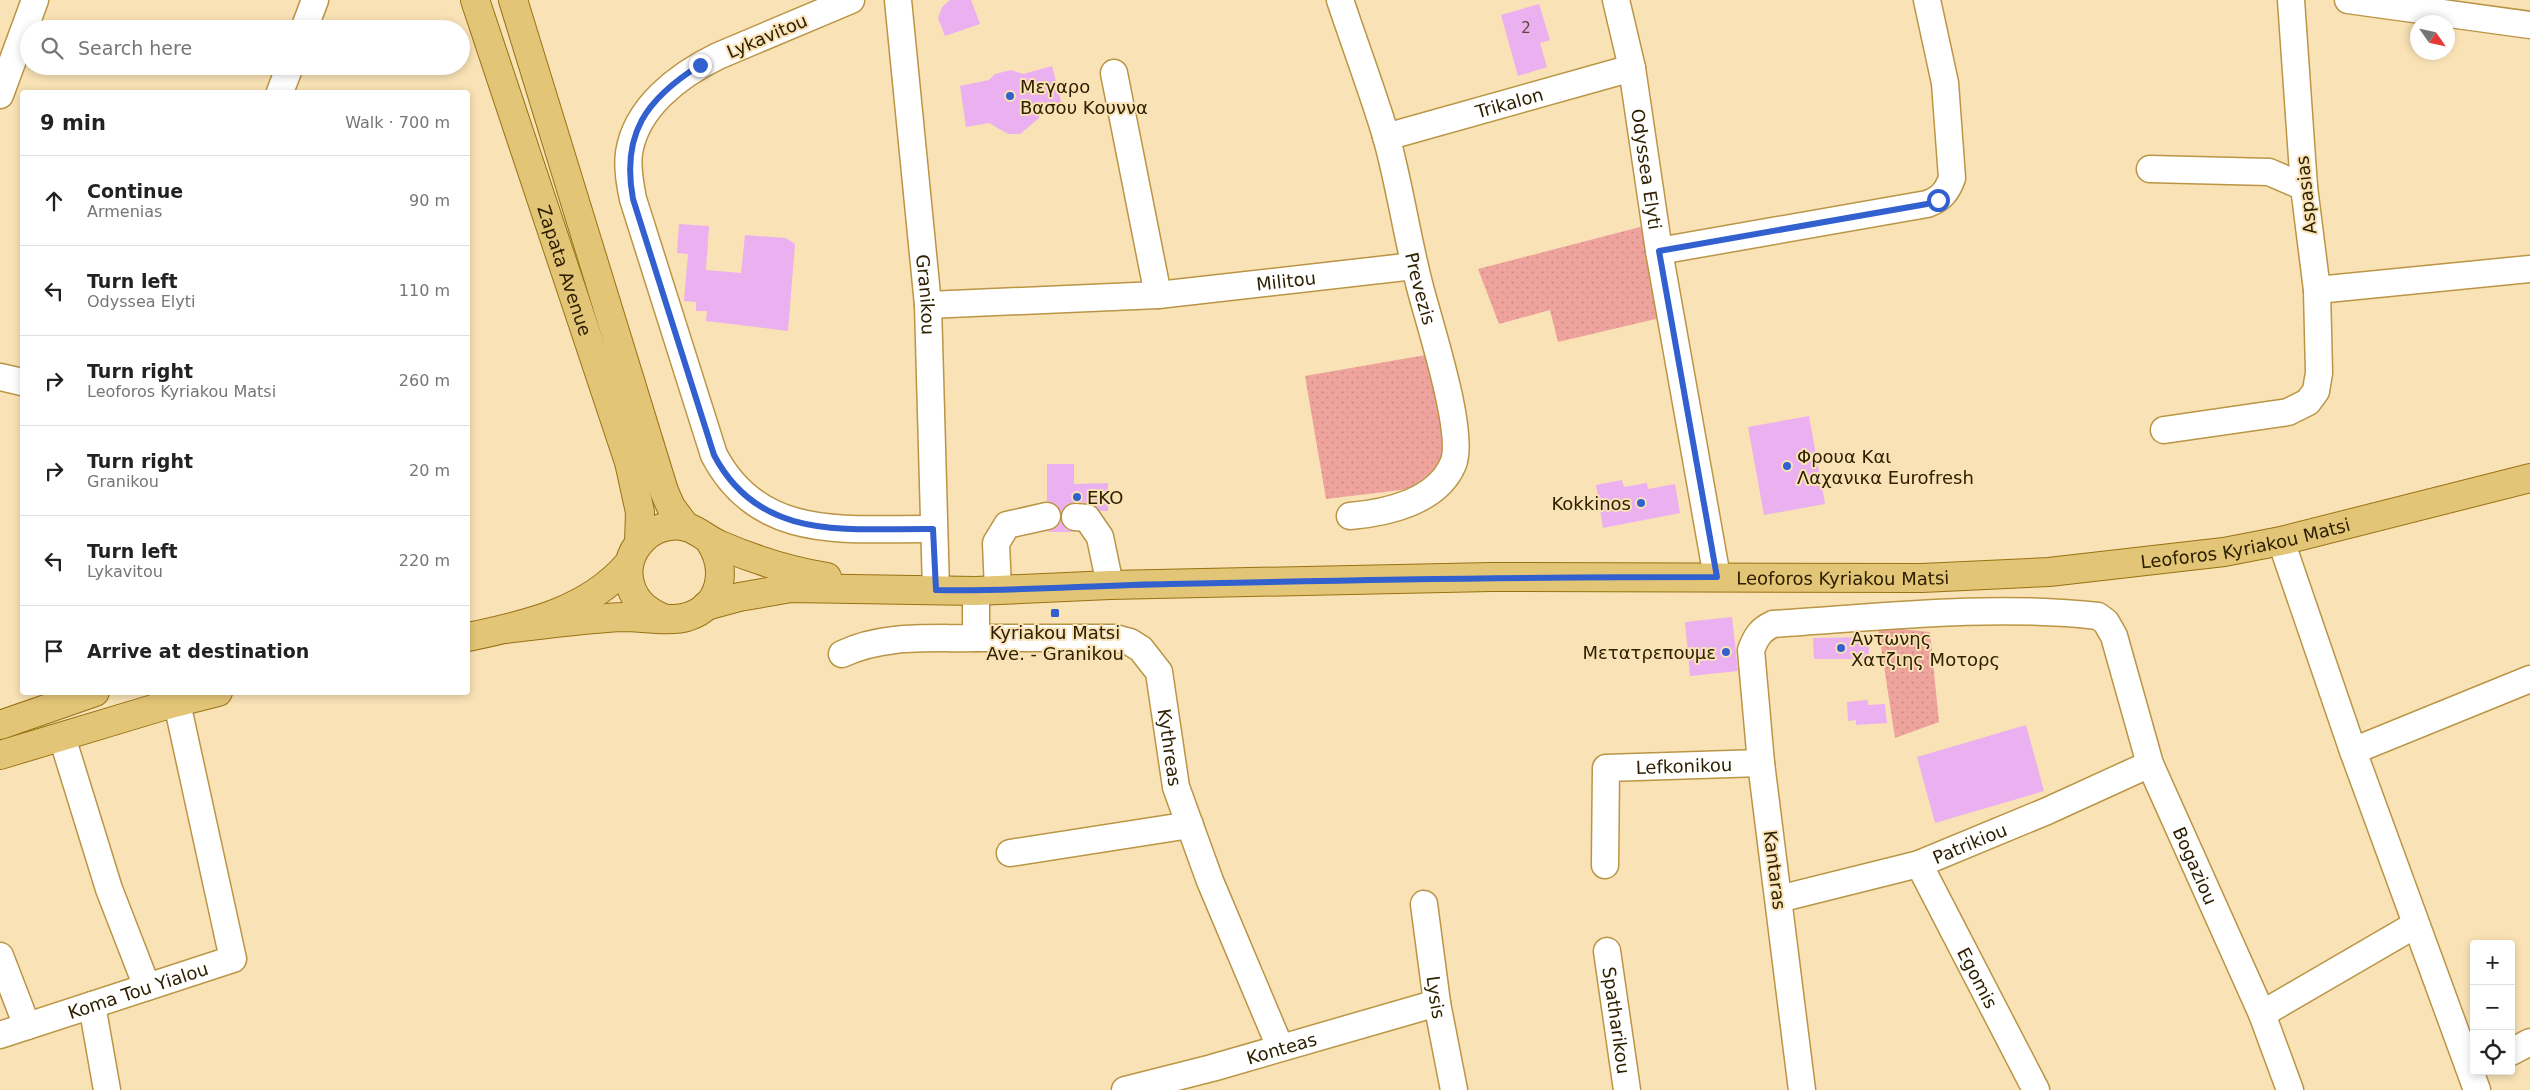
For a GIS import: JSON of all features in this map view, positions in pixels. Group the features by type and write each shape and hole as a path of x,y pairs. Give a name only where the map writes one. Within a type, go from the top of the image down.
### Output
{"main road":[{"name":"Zapata Avenue","path":"475,0 629,462 640,512 634,553"},
{"name":"Zapata Avenue","path":"513,0 664,491 672,507 698,534"},
{"name":"Leoforos Kyriakou Matsi","path":"506,629 590,620 686,618 706,606 791,588 987,590 1110,585 1491,577 1896,577 2049,572 2224,552 2281,541 2530,478"},
{"name":"Leoforos Kyriakou Matsi","path":"470,637 506,629 548,616 587,599 607,586 634,553 660,528 673,526 698,534 766,564 821,576 905,588"},
{"path":"698,534 720,562 721,574 717,592 706,606"},
{"path":"634,553 628,575 635,597 647,610 663,618"},
{"path":"0,725 86,695"},
{"path":"0,755 62,737 168,700 199,695"}],"street":[{"path":"28,20 35,0"},
{"path":"307,20 315,0"},
{"name":"Lykavitou","path":"851,0 718,56 700,65 675,83 655,101 634,135 630,151 630,182 633,199 714,455 728,479 758,507 793,522 818,527 933,529"},
{"name":"Granikou","path":"898,0 928,305 936,590"},
{"name":"Prevezis","path":"1340,0 1386,138 1414,266 1453,415 1457,445 1455,457 1443,479 1419,497 1383,512 1350,516"},
{"name":"Odyssea Elyti","path":"1616,0 1632,68 1659,251 1717,577"},
{"path":"1659,251 1927,204 1938,200 1948,189 1952,178 1945,83 1926,0"},
{"name":"Aspasias","path":"2164,430 2288,412 2308,402 2316,390 2319,373 2317,290 2304,187 2292,0"},
{"path":"2348,0 2530,25"},
{"path":"0,95 20,41"},
{"name":"Trikalon","path":"1386,138 1632,68"},
{"path":"1114,73 1158,295"},
{"path":"281,90 287,75"},
{"path":"2150,169 2269,172 2304,187"},
{"name":"Militou","path":"928,305 1158,295 1414,266"},
{"path":"2317,290 2530,269"},
{"path":"0,377 20,382"},
{"path":"976,638 996,543 1008,525 1047,516"},
{"path":"1075,517 1087,518 1100,537 1110,585"},
{"path":"2281,541 2415,925 2474,1078"},
{"path":"1895,616 1896,577"},
{"name":"Bogaziou","path":"1895,616 2021,611 2098,616 2106,622 2114,636 2150,764 2262,1014 2290,1090"},
{"name":"Kantaras","path":"1802,1090 1761,763 1751,650 1756,636 1764,628 1773,624 1895,616"},
{"name":"Kythreas","path":"842,654 858,646 889,640 976,638 1107,637 1130,642 1141,649 1159,672 1176,787 1210,881 1280,1047"},
{"path":"2353,751 2530,680"},
{"name":"Koma Tou Yialou","path":"0,1035 234,960 168,700"},
{"path":"62,737 109,889 147,988"},
{"name":"Lefkonikou","path":"1606,865 1606,768 1761,763"},
{"name":"Patrikiou","path":"1779,899 1919,864 2047,811 2150,764"},
{"path":"1010,853 1190,825"},
{"name":"Egomis","path":"1919,864 2036,1090"},
{"name":"Lysis","path":"1424,904 1438,1003 1454,1090"},
{"path":"2262,1014 2415,925"},
{"name":"Spatharikou","path":"1607,951 1627,1090"},
{"path":"0,956 35,1024"},
{"name":"Konteas","path":"1125,1090 1214,1079 1280,1047 1438,1003"},
{"path":"92,1005 107,1090"},
{"path":"2515,1050 2530,1042"}],"shaded area":[{"path":"1644,226 1660,318 1558,342 1550,310 1499,324 1478,269"},
{"path":"1437,353 1449,452 1432,472 1409,489 1326,499 1305,376"},
{"path":"1878,627 1930,632 1939,722 1895,738"}],"building":[{"path":"950,0 971,0 980,24 945,36 938,18 942,7"},
{"path":"1539,4 1550,40 1540,43 1547,67 1518,76 1501,15"},
{"name":"Μεγαρο Βασου Κουννα","path":"1052,66 1062,105 1042,111 1038,119 1020,134 1008,134 989,123 966,127 960,86 989,80 995,74 1011,70 1023,74"},
{"path":"679,224 709,226 706,270 741,273 745,235 786,238 795,244 788,331 706,321 707,311 696,311 696,302 684,301 688,254 677,253"},
{"name":"Φρουα Και Λαχανικα Eurofresh","path":"1809,416 1825,504 1764,515 1748,427"},
{"name":"EKO","path":"1047,464 1074,464 1074,484 1108,483 1108,511 1100,511 1089,503 1076,502 1068,504 1061,512 1058,506 1047,501"},
{"name":"Kokkinos","path":"1622,480 1624,487 1647,483 1648,489 1675,484 1680,513 1603,528 1596,485"},
{"path":"1061,521 1066,529 1075,532 1047,532 1057,527"},
{"path":"1732,617 1738,671 1690,676 1685,622"},
{"name":"Αντωνης Χατζιης Μοτορς","path":"1869,637 1869,659 1814,659 1813,638"},
{"name":"Αντωνης Χατζιης Μοτορς","path":"1868,700 1868,705 1885,704 1887,723 1856,725 1856,720 1848,721 1847,702"},
{"path":"2026,725 2044,791 1935,823 1917,757"}],"place":[{"name":"Μεγαρο Βασου Κουννα","path":"1010,96"},
{"name":"Φρουα Και Λαχανικα Eurofresh","path":"1787,466"},
{"name":"EKO","path":"1077,497"},
{"name":"Kokkinos","path":"1641,503"},
{"name":"Kyriakou Matsi Ave. - Granikou","path":"1055,613"},
{"name":"Αντωνης Χατζιης Μοτορς","path":"1841,648"},
{"name":"Μετατρεπουμε","path":"1726,652"}],"route":[{"path":"700,65 686,74 655,101 634,135 629,161 633,199 714,455 728,479 740,492 758,507 780,518 818,527 933,529 936,590 976,591 1110,585 1491,577 1717,577 1659,251 1927,204 1938,200"}]}
